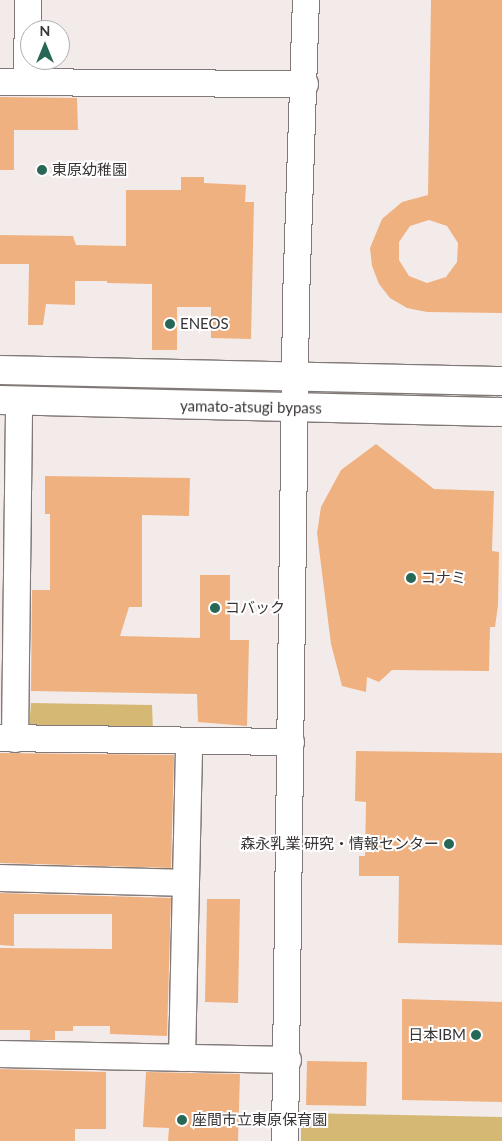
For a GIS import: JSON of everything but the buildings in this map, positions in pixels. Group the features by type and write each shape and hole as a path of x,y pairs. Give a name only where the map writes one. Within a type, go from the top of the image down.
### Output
{"highway":[{"name":"yamato-atsugi bypass","path":"0,370 502,381"},
{"name":"yamato-atsugi bypass","path":"9,400 502,412"}],"street":[{"path":"27,82 28,0"},
{"path":"285,1141 288,1060 295,376 306,0"},
{"path":"0,82 305,84"},
{"path":"9,400 7,739 291,742"},
{"path":"182,1058 189,742"},
{"path":"0,878 186,883"},
{"path":"0,1054 288,1060"}],"shaded area":[{"path":"31,703 152,705 153,731 29,730"},
{"path":"301,1113 502,1117 502,1141 301,1141"}],"place":[{"name":"東原幼稚園","path":"42,170"},
{"name":"ENEOS","path":"170,324"},
{"name":"コナミ","path":"411,578"},
{"name":"コバック","path":"215,608"},
{"name":"森永乳業 研究・情報センター","path":"449,844"},
{"name":"日本IBM","path":"476,1035"},
{"name":"座間市立東原保育園","path":"182,1120"}]}
